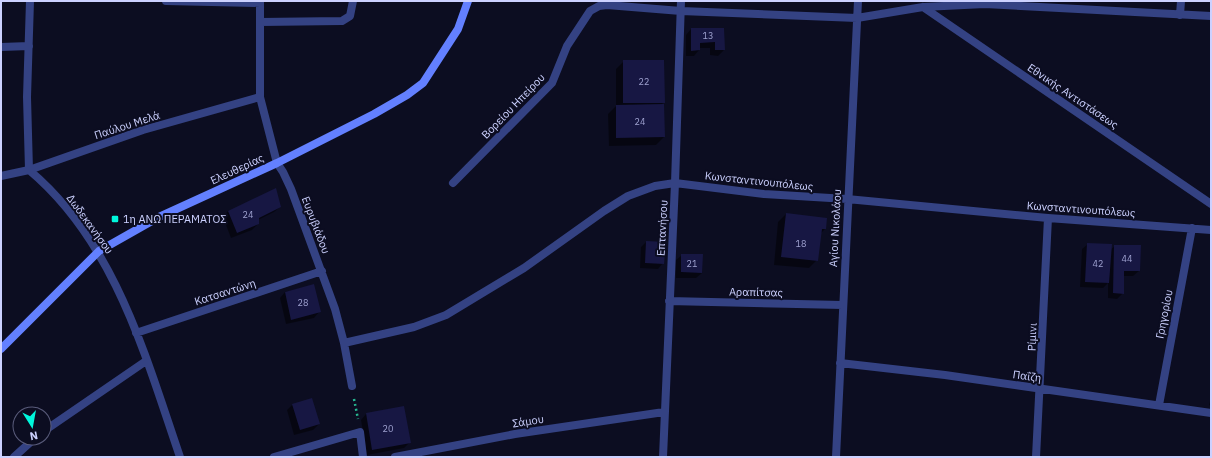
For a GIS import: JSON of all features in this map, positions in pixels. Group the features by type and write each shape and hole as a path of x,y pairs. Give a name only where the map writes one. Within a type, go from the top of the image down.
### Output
{"street":[{"path":"29,170 28,97 30,1"},
{"path":"166,1 260,2"},
{"path":"260,22 342,21 350,16 353,1"},
{"name":"Ελευθερίας","path":"1,349 99,252 159,217 277,163 374,114 407,95 423,83 458,29 468,1"},
{"name":"Επτανήσου","path":"663,457 681,1"},
{"name":"Αγίου Νικολάου","path":"836,457 847,199 858,1"},
{"path":"1180,15 1181,1"},
{"name":"Ευρυβιάδου","path":"260,2 260,96 277,163 291,189 322,271 344,343 352,386"},
{"name":"Βορείου Ηπείρου","path":"453,183 552,83 567,46 590,11 599,6 607,5 681,11 857,18 923,6 984,4 1049,5 1211,16"},
{"name":"Εθνικής Αντιστάσεως","path":"923,6 1211,204"},
{"path":"1,47 29,46"},
{"name":"Παύλου Μελά","path":"1,176 29,170 143,130 260,96"},
{"name":"Δωδεκανήσου","path":"29,170 49,186 99,252 117,286 136,333 180,457"},
{"name":"Κωνσταντινουπόλεως","path":"344,343 414,327 446,315 524,268 604,211 628,196 655,186 675,183 764,194 847,199 1048,218 1211,230"},
{"name":"Ρίμινι","path":"1036,457 1041,389 1048,218"},
{"name":"Γρηγορίου","path":"1159,405 1192,228"},
{"name":"Κατσαντώνη","path":"136,333 322,271"},
{"name":"Αραπίτσας","path":"669,301 843,305"},
{"path":"52,426 146,361"},
{"name":"Παΐζη","path":"840,363 945,375 1159,405 1211,414"},
{"name":"Σάμου","path":"396,457 515,434 664,412"},
{"path":"274,457 360,432 363,457"},
{"path":"14,457 22,454 28,446"}],"path":[{"path":"352,386 360,432"}],"building":[{"path":"691,28 724,28 725,50 715,50 715,42 700,43 700,50 691,51"},
{"path":"623,60 664,60 665,103 623,103"},
{"path":"664,104 665,137 616,138 616,105"},
{"path":"276,188 281,207 259,218 259,224 237,233 228,211"},
{"path":"786,213 827,218 826,229 822,229 818,261 781,257"},
{"path":"646,241 666,242 664,264 645,263"},
{"path":"1087,243 1112,244 1109,283 1085,282"},
{"path":"1114,245 1141,245 1140,271 1124,271 1124,294 1113,293"},
{"path":"681,254 703,254 702,273 681,272"},
{"path":"314,284 321,312 291,320 285,292"},
{"path":"312,398 320,424 300,430 292,404"},
{"path":"404,406 411,443 372,450 366,413"}],"place":[{"name":"1η ΑΝΩ ΠΕΡΑΜΑΤΟΣ","path":"115,219"}]}
